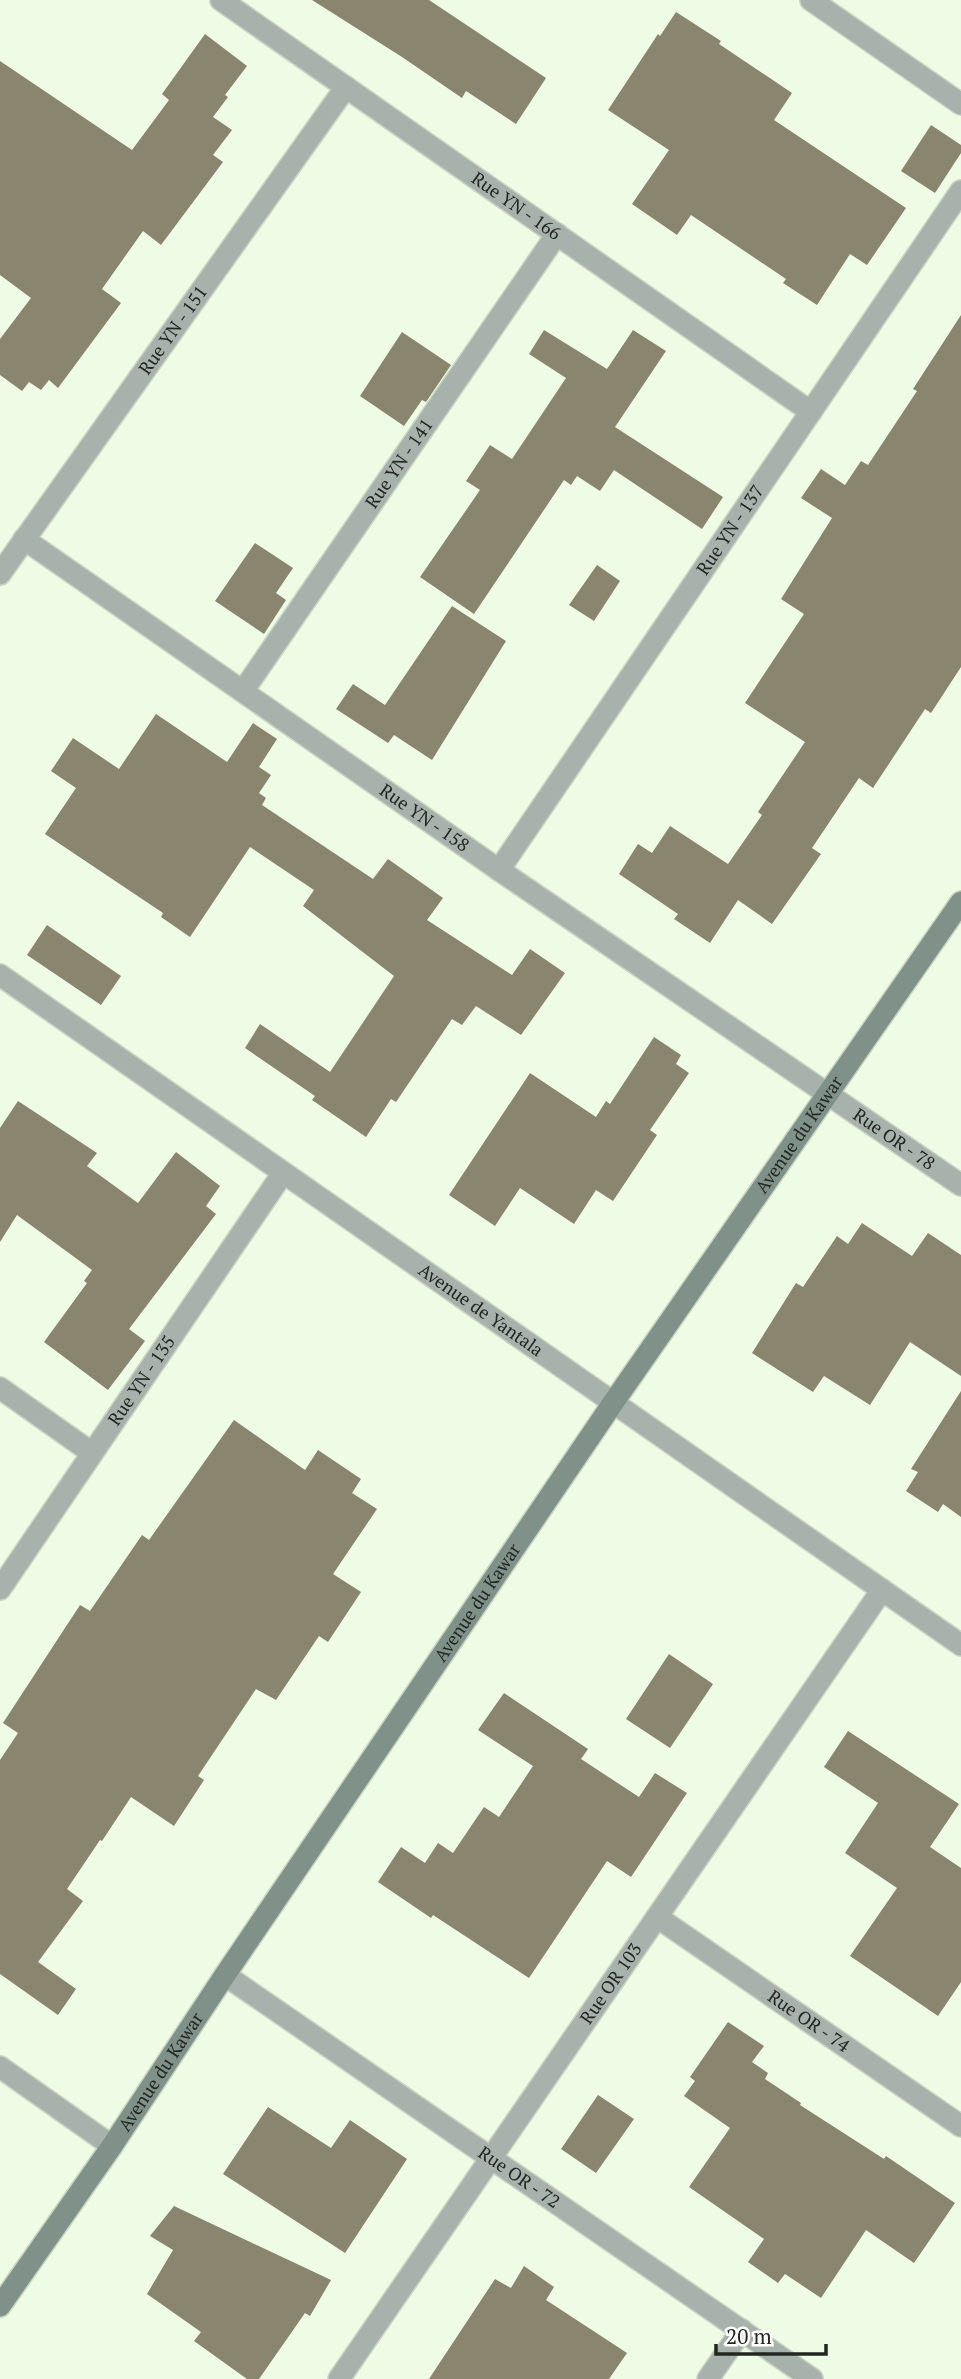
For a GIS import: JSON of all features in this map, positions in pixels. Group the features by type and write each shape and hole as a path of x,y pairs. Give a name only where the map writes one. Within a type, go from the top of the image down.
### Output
{"street":[{"name":"Rue YN - 166","path":"221,0 811,411"},
{"path":"811,0 961,104"},
{"name":"Rue YN - 151","path":"0,574 346,87"},
{"name":"Rue YN - 137","path":"499,870 961,191"},
{"name":"Rue YN - 141","path":"243,691 557,234"},
{"name":"Rue YN - 158","path":"24,538 499,870 828,1094"},
{"name":"Avenue du Kawar","path":"0,2306 112,2146 613,1403 961,902"},
{"name":"Avenue de Yantala","path":"0,975 961,1645"},
{"name":"Rue OR - 78","path":"828,1094 961,1185"},
{"name":"Rue YN - 135","path":"0,1589 283,1172"},
{"path":"0,1388 92,1452"},
{"name":"Rue OR 103","path":"339,2379 883,1590"},
{"name":"Rue OR - 74","path":"657,1917 961,2126"},
{"name":"Rue OR - 72","path":"225,1975 812,2379"},
{"path":"0,2067 112,2146"},
{"path":"708,2379 742,2330"}],"building":[{"path":"312,0 429,0 546,78 516,124 466,91 462,98"},
{"path":"676,12 792,93 774,120 906,208 867,265 850,254 817,305 783,283 786,279 691,215 677,235 632,204 669,150 608,110 658,34 660,36"},
{"path":"205,34 247,66 225,95 228,97 213,117 232,130 213,155 223,162 161,245 143,231 102,289 121,303 58,388 49,380 41,390 29,382 22,391 0,375 0,339 31,298 0,275 0,61 132,150 169,100 162,94"},
{"path":"931,125 961,145 961,153 935,193 901,171"},
{"path":"961,315 961,667 931,713 925,709 873,788 859,778 812,848 821,854 772,924 738,900 710,943 674,919 678,914 619,874 638,844 652,853 670,826 728,864 762,815 758,812 805,742 745,703 804,614 781,599 832,518 801,498 821,469 845,485 861,461 868,465 917,391 913,389"},
{"path":"544,330 607,369 633,330 666,351 615,427 723,497 702,529 614,470 600,491 577,476 571,485 564,480 474,614 420,577 480,490 466,481 490,445 512,459 566,378 529,354"},
{"path":"402,332 451,365 426,402 422,400 404,426 360,396"},
{"path":"255,543 293,568 276,593 286,600 264,634 215,601"},
{"path":"597,565 620,581 594,621 569,605"},
{"path":"452,606 506,641 432,760 394,735 388,743 336,709 353,684 385,705"},
{"path":"156,714 227,762 253,723 277,739 259,767 271,775 259,793 266,798 262,805 373,879 388,859 443,898 427,920 512,975 530,949 565,973 521,1035 476,1006 462,1025 452,1019 396,1102 391,1099 366,1137 312,1100 315,1096 245,1048 260,1024 330,1072 394,976 303,906 314,890 250,847 190,937 161,917 163,913 45,834 76,788 51,771 73,738 119,769"},
{"path":"47,925 121,976 101,1005 27,955"},
{"path":"654,1037 681,1055 676,1064 689,1073 650,1130 657,1135 613,1201 596,1190 574,1224 520,1188 495,1226 449,1195 530,1073 596,1117 606,1101 610,1104"},
{"path":"18,1101 97,1153 87,1166 138,1203 176,1152 220,1186 206,1206 216,1214 129,1329 145,1341 108,1390 44,1342 87,1283 84,1281 92,1270 17,1215 0,1242 0,1128"},
{"path":"862,1223 912,1256 928,1233 961,1255 961,1376 910,1342 870,1405 824,1376 813,1392 752,1353 796,1283 803,1287 837,1236 848,1244"},
{"path":"961,1391 961,1517 943,1504 938,1512 906,1491 918,1472 911,1469"},
{"path":"234,1420 305,1470 318,1450 361,1479 352,1493 377,1509 333,1574 361,1592 328,1642 319,1636 276,1700 256,1689 198,1776 204,1780 174,1826 131,1797 102,1841 100,1840 67,1889 83,1901 38,1962 76,1989 58,2015 0,1974 0,1760 18,1733 3,1723 80,1605 90,1611 142,1535 149,1540"},
{"path":"669,1654 713,1684 670,1748 626,1719"},
{"path":"504,1693 588,1749 581,1759 639,1797 655,1773 687,1793 631,1877 607,1861 529,1978 378,1882 401,1847 425,1863 438,1843 453,1853 484,1807 499,1817 533,1766 478,1730"},
{"path":"848,1731 959,1804 930,1847 961,1868 961,1982 938,2016 850,1956 897,1888 845,1853 878,1803 824,1767"},
{"path":"728,2022 764,2046 752,2062 768,2073 765,2079 801,2103 800,2105 884,2159 886,2156 955,2203 914,2263 866,2230 821,2298 785,2274 778,2283 748,2262 764,2239 689,2187 730,2128 684,2096 695,2081 690,2077"},
{"path":"598,2095 634,2119 596,2173 561,2149"},
{"path":"268,2107 331,2148 350,2120 407,2159 345,2253 223,2174"},
{"path":"174,2206 331,2280 310,2316 305,2313 259,2379 247,2379 194,2341 201,2332 147,2294 173,2250 150,2236"},
{"path":"524,2266 554,2287 546,2300 627,2353 609,2379 429,2379 495,2279 511,2288"}]}
